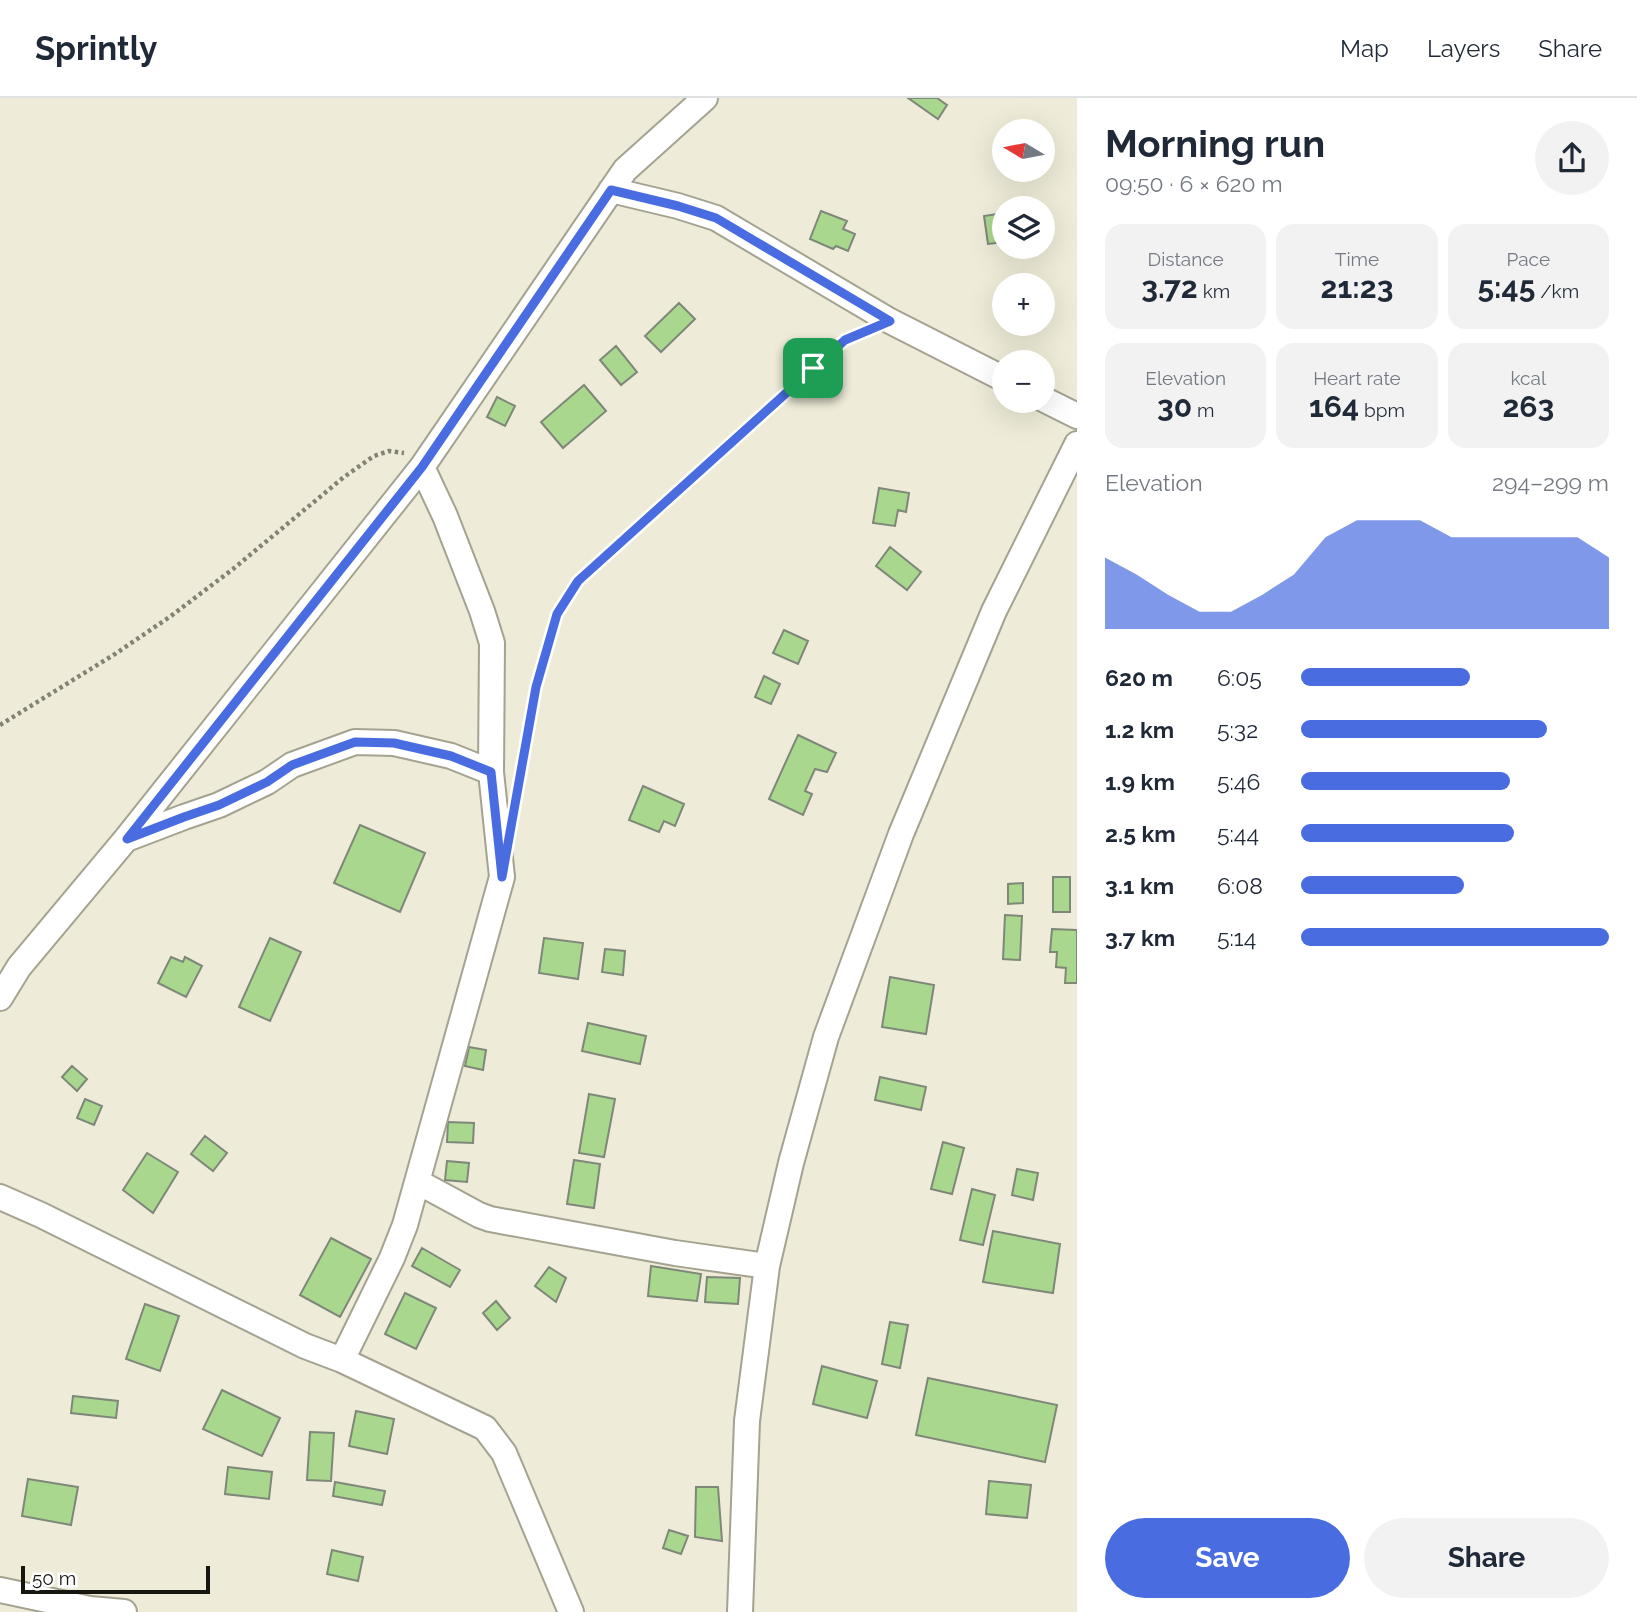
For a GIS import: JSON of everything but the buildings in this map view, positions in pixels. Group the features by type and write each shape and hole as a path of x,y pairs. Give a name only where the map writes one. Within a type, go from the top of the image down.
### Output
{"street":[{"path":"0,998 19,967 127,839 422,467 625,170 705,98"},
{"path":"611,190 716,218 890,321 992,373"},
{"path":"1055,405 1077,416"},
{"path":"740,1612 747,1421 767,1265 791,1163 826,1037 901,835 994,611 1077,444"},
{"path":"342,1360 392,1258 405,1225 502,877 491,772 492,643 445,516 422,467"},
{"path":"127,839 219,805 267,782 292,765 355,742 394,743 451,756 491,772"},
{"path":"418,1182 479,1215 503,1222 675,1253 767,1265"},
{"path":"0,1197 304,1346 342,1360 485,1428 504,1453 571,1612"},
{"path":"0,1590 90,1609 124,1612"}],"path":[{"path":"517,796 536,687 557,614 578,581 845,340 890,321"},
{"path":"0,725 171,616 374,456 389,451 406,454 422,467"}],"route":[{"path":"611,190 716,218 890,321 845,340 813,368 578,581 557,614 536,687 502,877 491,772 451,756 394,743 355,742 292,765 267,782 219,805 127,839 422,467 611,190"}]}
